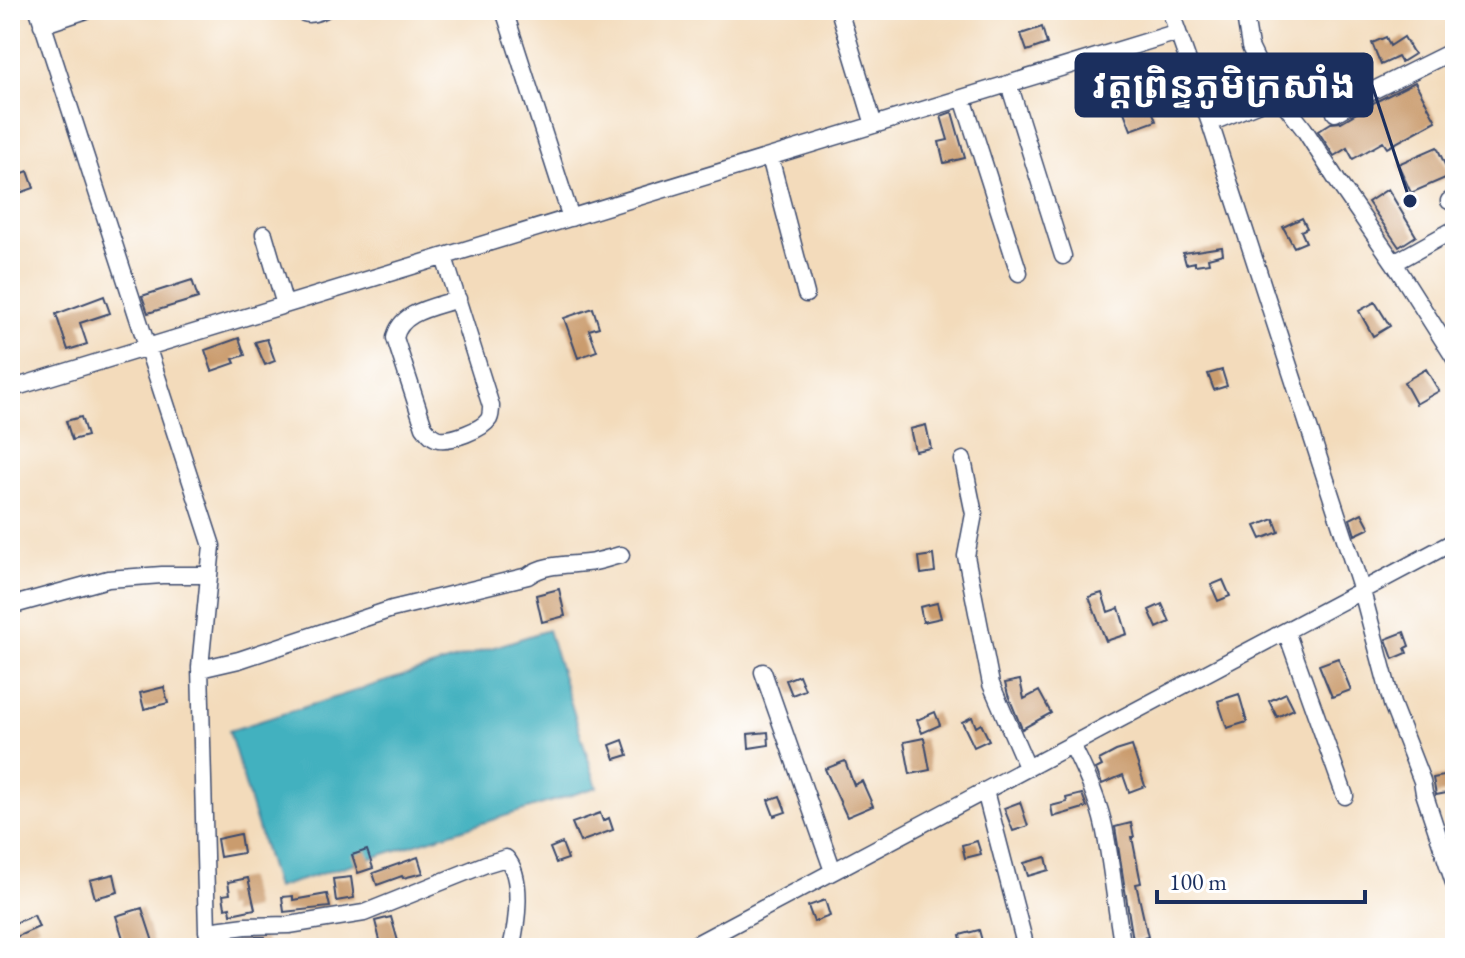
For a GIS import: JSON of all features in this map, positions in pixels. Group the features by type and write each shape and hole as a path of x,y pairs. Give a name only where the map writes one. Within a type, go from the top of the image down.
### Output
{"street":[{"path":"87,10 40,17 142,349 212,546 200,669 209,940 246,926 289,925 364,913 506,858 512,864 517,893 511,948"},
{"path":"300,10 304,14 324,10"},
{"path":"504,10 571,218"},
{"path":"839,10 874,125"},
{"path":"1170,10 1210,123 1362,591 1392,704 1422,781 1455,886"},
{"path":"1244,10 1250,47 1263,74 1304,129 1455,359"},
{"path":"10,389 1178,32"},
{"path":"1335,113 1384,84 1455,50"},
{"path":"1009,84 1063,256"},
{"path":"963,98 1019,273"},
{"path":"1210,123 1269,99 1280,98"},
{"path":"770,157 806,294"},
{"path":"1394,263 1455,229"},
{"path":"264,234 285,305"},
{"path":"444,257 458,299 491,406 490,417 484,425 454,438 440,440 431,436 424,427 395,338 397,328 404,320 458,299"},
{"path":"963,460 974,514 966,556 991,684 1027,767"},
{"path":"689,948 1455,541"},
{"path":"200,669 239,660 392,609 528,576 535,570 621,555"},
{"path":"10,606 108,579 209,575"},
{"path":"1286,631 1345,796"},
{"path":"763,672 833,871"},
{"path":"1072,745 1093,789 1106,835 1123,948"},
{"path":"985,791 1026,948"}],"water":[{"path":"548,630 597,787 276,888 229,731"}],"building":[{"path":"1042,27 1047,44 1027,51 1021,34"},
{"path":"1386,37 1390,46 1404,37 1414,54 1401,62 1398,57 1381,65 1372,43"},
{"path":"1415,82 1436,121 1387,148 1383,142 1353,159 1347,148 1334,156 1318,131"},
{"path":"1129,92 1134,107 1149,102 1156,121 1131,130 1118,96"},
{"path":"952,112 965,158 944,163 939,142 948,140 941,116"},
{"path":"1437,147 1450,176 1411,193 1398,164"},
{"path":"28,171 34,188 14,195 10,178"},
{"path":"1388,189 1416,236 1399,247 1368,202"},
{"path":"1302,218 1307,228 1301,231 1306,242 1294,247 1283,227"},
{"path":"1222,247 1223,254 1208,258 1209,263 1186,264 1183,253"},
{"path":"192,280 198,298 148,313 142,296"},
{"path":"104,296 110,313 80,323 87,344 68,350 56,314"},
{"path":"1375,302 1390,326 1373,336 1359,311"},
{"path":"593,308 599,327 589,330 597,351 578,358 564,318"},
{"path":"239,338 245,355 233,359 235,363 212,371 205,350"},
{"path":"267,339 275,361 265,365 255,342"},
{"path":"1426,369 1439,391 1416,404 1404,382"},
{"path":"1222,370 1227,386 1214,390 1208,374"},
{"path":"81,417 87,436 72,440 66,421"},
{"path":"926,425 931,448 915,451 910,429"},
{"path":"1362,513 1370,528 1355,535 1350,519"},
{"path":"1274,519 1279,532 1261,539 1255,526"},
{"path":"933,555 935,572 921,574 919,557"},
{"path":"1223,580 1230,596 1218,601 1211,585"},
{"path":"559,589 565,616 542,622 536,595"},
{"path":"1102,593 1108,612 1119,608 1127,634 1106,641 1089,597"},
{"path":"937,603 941,618 923,622 920,607"},
{"path":"1162,604 1170,622 1157,628 1149,610"},
{"path":"1404,632 1409,646 1405,648 1407,653 1393,659 1386,639"},
{"path":"1338,658 1351,690 1332,697 1319,665"},
{"path":"799,675 805,690 792,695 786,680"},
{"path":"1020,680 1024,699 1039,691 1051,713 1022,729 1005,683"},
{"path":"164,687 168,703 144,709 140,693"},
{"path":"1286,693 1294,709 1277,717 1269,701"},
{"path":"1239,694 1247,722 1227,728 1218,701"},
{"path":"935,712 940,725 922,733 917,720"},
{"path":"972,717 976,727 981,724 989,740 974,747 962,722"},
{"path":"768,732 769,745 749,748 748,734"},
{"path":"924,738 930,770 910,774 904,742"},
{"path":"623,740 628,755 615,759 610,745"},
{"path":"1132,746 1145,786 1129,792 1123,775 1102,784 1096,769 1102,766 1099,760"},
{"path":"845,761 854,785 862,781 873,806 847,817 825,769"},
{"path":"1449,775 1452,792 1436,795 1433,778"},
{"path":"1082,794 1087,807 1053,817 1051,806"},
{"path":"780,796 786,812 774,816 768,800"},
{"path":"1020,802 1028,826 1013,831 1004,808"},
{"path":"600,813 603,821 609,818 613,830 580,842 572,823"},
{"path":"1131,823 1141,883 1136,884 1148,937 1133,940 1115,827"},
{"path":"240,834 243,853 220,857 217,839"},
{"path":"977,841 981,854 965,858 962,845"},
{"path":"562,843 568,859 556,863 550,848"},
{"path":"367,850 373,868 358,873 352,855"},
{"path":"418,857 423,873 377,885 373,873"},
{"path":"1046,857 1049,870 1028,876 1024,863"},
{"path":"114,874 118,892 95,898 90,880"},
{"path":"351,877 354,898 336,901 333,879"},
{"path":"248,878 255,909 231,914 230,907 225,908 223,895 230,894 228,882"},
{"path":"327,894 330,907 284,912 282,897 293,896 293,900"},
{"path":"825,900 830,916 814,922 808,906"},
{"path":"142,908 155,948 126,948 116,916"},
{"path":"34,915 39,927 14,938 10,925"},
{"path":"391,917 400,948 382,948 375,921"},
{"path":"979,930 984,948 963,948 960,935"},
{"path":"248,937 265,937 268,948 222,948 221,944"}],"place":[{"name":"វត្តព្រិន្ទភូមិក្រសាំង","path":"1410,201"}]}
